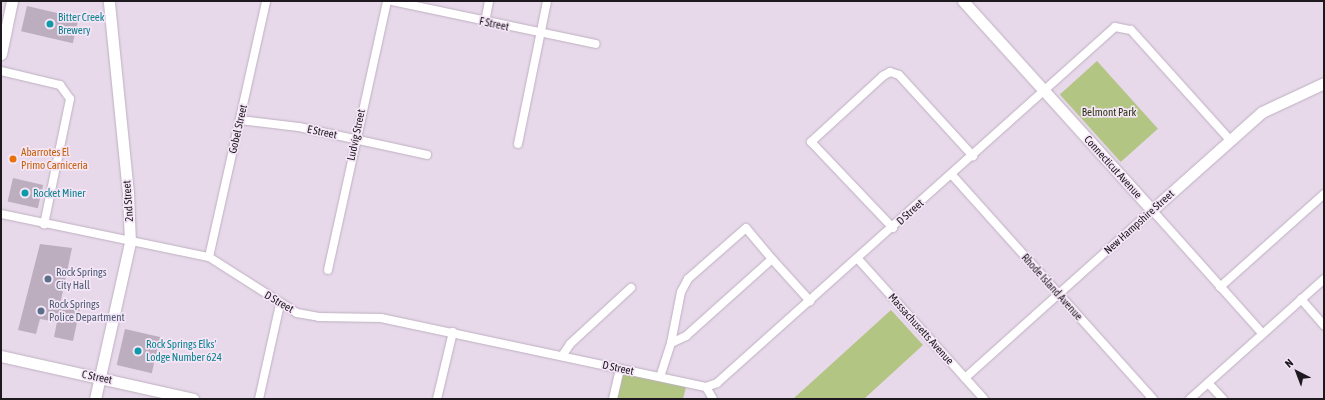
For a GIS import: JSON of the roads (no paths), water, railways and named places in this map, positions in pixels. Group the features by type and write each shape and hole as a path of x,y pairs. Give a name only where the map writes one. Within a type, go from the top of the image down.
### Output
{"street":[{"path":"1,54 12,1"},
{"name":"2nd Street","path":"95,399 130,243 128,193 109,1"},
{"name":"Gobel Street","path":"209,257 266,1"},
{"name":"Ludvig Street","path":"328,270 355,139 387,1"},
{"name":"F Street","path":"392,1 540,34 596,44"},
{"path":"485,22 489,1"},
{"path":"518,144 547,1"},
{"name":"Connecticut Avenue","path":"964,1 1263,334"},
{"name":"D Street","path":"1,214 130,243 209,257 280,304 297,313 320,318 381,318 453,332 706,387 717,383 893,228 1116,27 1123,27 1131,30 1230,140"},
{"path":"1,70 60,84 67,90 70,99 44,224"},
{"path":"893,228 812,142 890,72 899,75 973,156"},
{"name":"New Hampshire Street","path":"965,378 1262,112 1324,83"},
{"name":"E Street","path":"240,120 300,127 427,155"},
{"name":"Rhode Island Avenue","path":"952,175 1154,399"},
{"path":"1220,287 1324,194"},
{"path":"660,377 671,343 680,292 688,278 746,228 810,301"},
{"path":"671,343 686,336 772,259"},
{"name":"Massachusetts Avenue","path":"858,259 984,399"},
{"path":"1190,399 1324,279"},
{"path":"562,356 570,344 631,288"},
{"path":"1301,299 1324,325"},
{"path":"259,399 280,304"},
{"path":"437,399 453,332"},
{"name":"C Street","path":"1,356 193,399"},
{"path":"613,399 620,369"},
{"path":"1208,382 1223,399"},
{"path":"706,387 713,399"}],"place":[{"name":"Bitter Creek Brewery","path":"50,24"},
{"name":"Abarrotes El Primo Carniceria","path":"13,159"},
{"name":"Rocket Miner","path":"25,193"},
{"name":"Rock Springs City Hall","path":"48,279"},
{"name":"Rock Springs Police Department","path":"41,311"},
{"name":"Rock Springs Elks' Lodge Number 624","path":"138,351"}],"park label":[{"name":"Belmont Park","path":"1109,112"}]}
